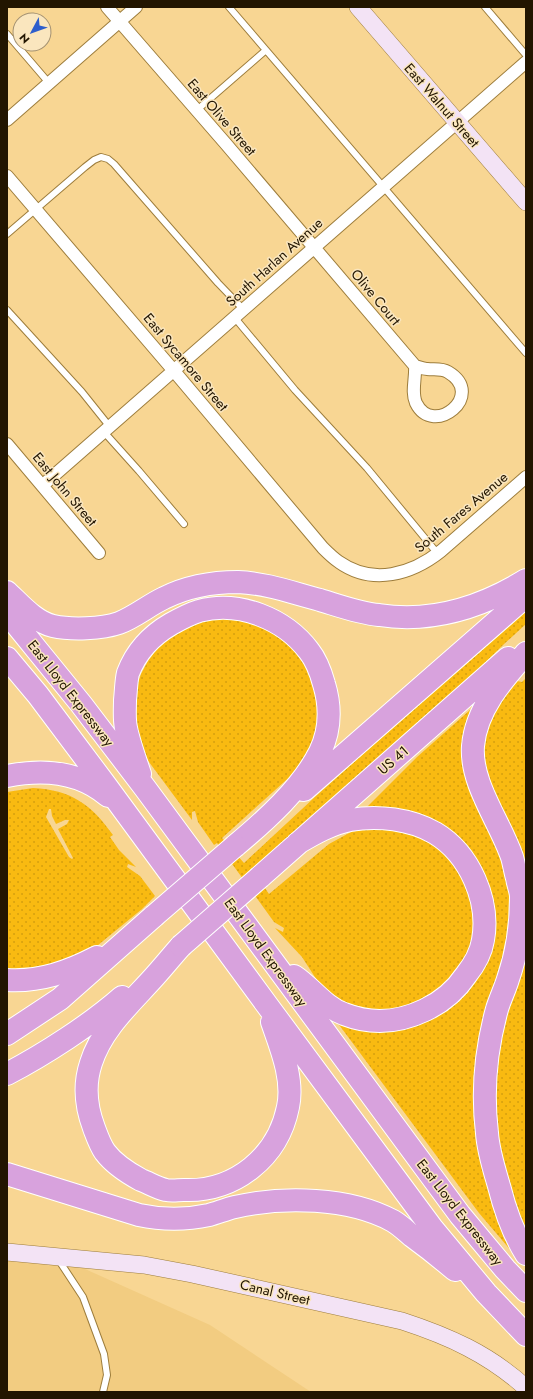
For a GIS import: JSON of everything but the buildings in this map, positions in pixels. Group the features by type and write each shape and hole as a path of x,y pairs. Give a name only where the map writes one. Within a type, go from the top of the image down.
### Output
{"highway":[{"path":"7,592 35,617 52,626 91,628 119,623 165,597 209,584 237,582 257,584 274,587 362,612 398,617 425,617 457,611 485,602 526,580"},
{"path":"235,846 295,798 526,596"},
{"path":"7,1034 60,998 269,817 298,785 320,752 327,728 329,710 326,691 318,666 310,651 287,629 276,622 264,616 237,609 222,608 199,611 164,628 151,638 128,674 125,710 126,728 145,788"},
{"name":"East Lloyd Expressway","path":"7,613 77,699 145,788 460,1216 505,1269 526,1291"},
{"name":"US 41","path":"7,1074 62,1041 101,1015 526,643"},
{"path":"526,653 487,703 477,725 473,747 475,770 512,857 521,896 518,940 509,978 497,1009 489,1048 484,1094 487,1134 496,1175 506,1210 520,1244 526,1254"},
{"name":"East Lloyd Expressway","path":"7,658 38,695 432,1228 486,1293 526,1334"},
{"path":"7,776 38,772 55,772 71,776 88,782 103,792 123,810"},
{"path":"274,964 303,982 318,997 342,1014 370,1022 394,1020 413,1016 433,1006 448,995 459,985 470,971 478,957 483,940 484,910 481,894 474,877 459,855 436,833 404,821 385,818 362,819 351,820 334,825 319,831 298,843"},
{"path":"7,980 24,981 46,977 70,970 132,936"},
{"path":"180,946 156,975 116,1018 98,1045 90,1064 86,1092 90,1118 104,1152 132,1175 166,1190 198,1191 215,1188 233,1180 249,1170 266,1153 276,1140 283,1123 288,1107 289,1090 286,1065 267,1006"},
{"path":"7,1174 139,1216 152,1218 186,1218 208,1215 235,1207 269,1202 305,1200 351,1206 369,1211 394,1221 486,1293"}],"street":[{"name":"East Olive Street","path":"107,7 314,247"},
{"path":"7,120 136,7"},
{"name":"East Walnut Street","path":"358,7 526,202"},
{"name":"South Harlan Avenue","path":"43,485 526,62"},
{"name":"East Sycamore Street","path":"7,176 323,548 344,565"},
{"name":"Olive Court","path":"314,247 415,366"},
{"path":"415,366 442,370 458,380 462,392 461,398 454,409 442,416 436,416 422,411 415,402 414,397 416,373 415,366"},
{"name":"East John Street","path":"7,444 99,553"},
{"name":"South Fares Avenue","path":"344,565 361,573 372,575 399,573 421,565 438,554 526,477"},
{"name":"Canal Street","path":"7,1252 144,1265 192,1274 402,1321 430,1330 479,1353 496,1364 526,1388"}],"lane":[{"path":"229,7 526,353"},
{"path":"485,7 526,55"},
{"path":"7,34 49,83"},
{"path":"197,110 266,50"},
{"path":"7,234 94,160 102,157 108,159 218,283 295,390 367,468 438,554"},
{"path":"7,310 82,392 107,429 139,471 184,524"},
{"path":"56,1256 83,1297 104,1354 107,1375 103,1392"}],"shaded area":[{"path":"526,609 526,624 456,691 254,872 269,894 329,844 351,832 383,826 410,830 447,853 467,883 476,924 473,946 451,981 413,1007 388,1011 364,1010 343,1003 322,988 302,957 275,928 283,932 284,928 274,922 217,843 214,845 198,822 195,811 192,812 192,820 144,754 135,728 136,689 141,674 148,661 160,645 184,627 211,618 240,618 284,637 309,668 320,714 313,744 294,773 222,838 244,863 316,796"},
{"path":"526,678 526,880 488,782 483,762 483,740 489,719 498,701 517,681 522,682"},
{"path":"470,710 464,740 500,845 511,898 508,939 489,1005 478,1058 513,1253 479,1213 334,1018 459,999 493,901 482,870 457,837 366,808 417,757"},
{"path":"33,788 46,789 69,796 88,807 97,815 113,835 110,837 119,850 136,867 128,864 127,867 140,876 155,896 142,909 75,964 7,971 7,792","holes":["49,809 51,809 52,816 56,824 69,820 67,824 58,829 73,858 72,859 69,857 46,817"]},
{"path":"526,945 526,1232 511,1198 499,1148 496,1095 498,1053 505,1014"},
{"path":"7,1253 56,1256 210,1325 311,1392 7,1392"}]}
